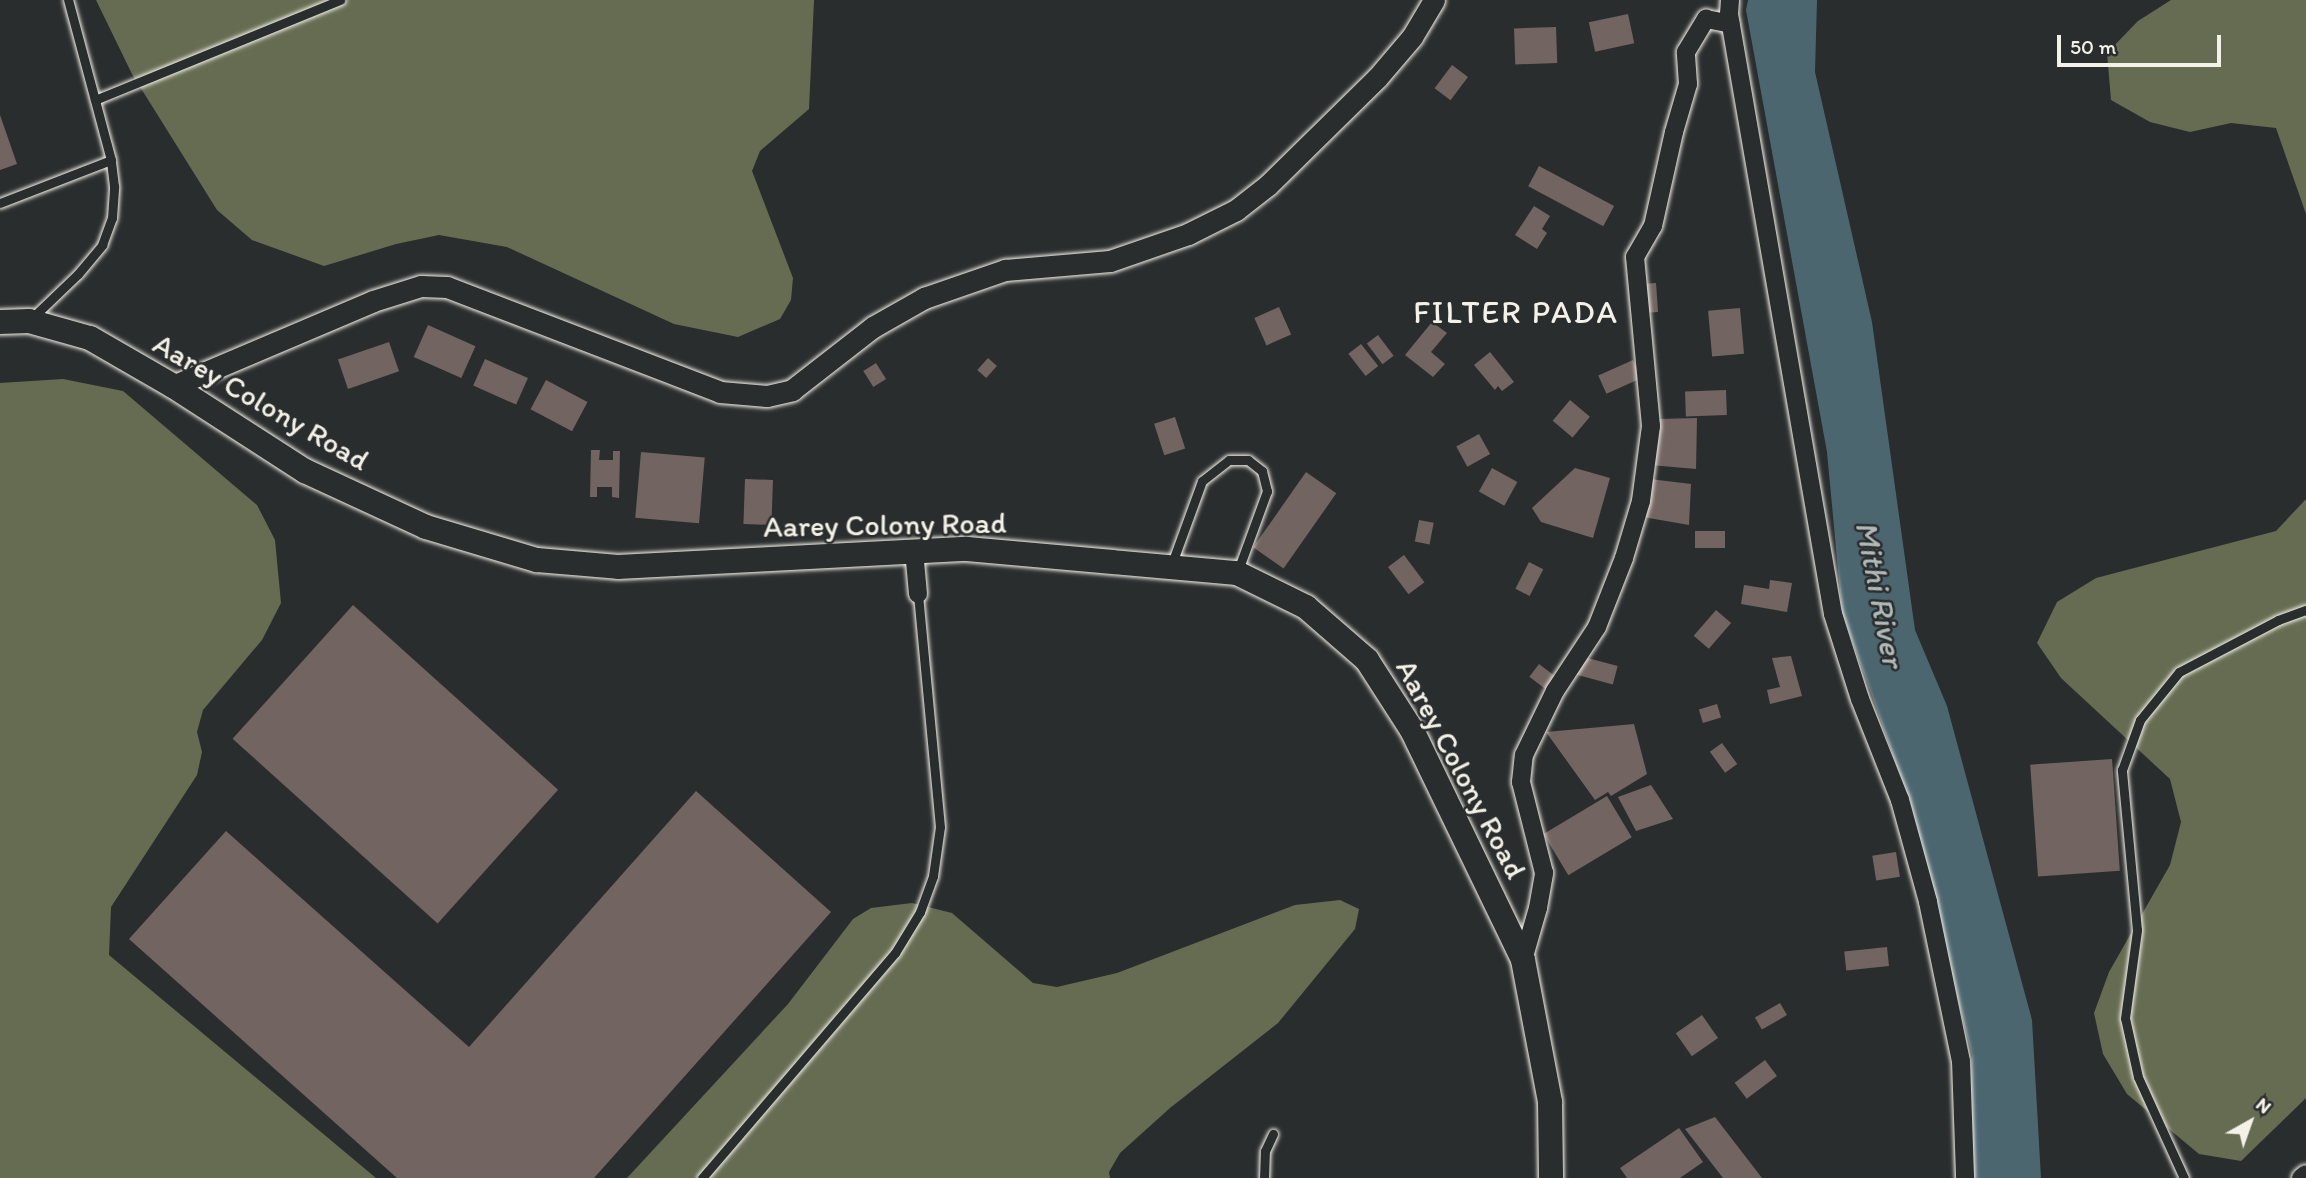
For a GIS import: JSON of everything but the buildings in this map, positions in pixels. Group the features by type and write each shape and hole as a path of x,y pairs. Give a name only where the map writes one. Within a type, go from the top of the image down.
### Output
{"main road":[{"name":"Aarey Colony Road","path":"0,322 29,321 90,338 173,386 305,471 426,527 537,560 618,567 967,549 1237,573 1306,607 1367,660 1412,730 1524,960 1550,1102 1550,1178"}],"street":[{"path":"173,386 373,301 421,286 447,287 720,392 767,396 792,390 873,327 924,298 1004,270 1110,261 1188,234 1236,210 1268,185 1377,78 1412,37 1434,0"},
{"path":"1730,0 1731,24 1833,614 1860,699 1900,800 1937,942 1961,1061 1965,1178"},
{"path":"1524,960 1544,873 1521,782 1524,755 1555,691 1597,627 1624,558 1641,501 1651,426 1635,257 1653,226 1674,132 1688,84 1686,52 1706,19 1731,24"},
{"path":"914,550 918,594"},
{"path":"2301,1178 2306,1174"}],"lane":[{"path":"29,321 78,274 102,246 112,218 114,186 111,160 68,0"},
{"path":"95,100 340,0"},
{"path":"0,203 111,160"},
{"path":"1170,568 1202,481 1229,460 1248,460 1262,471 1267,491 1237,573"},
{"path":"702,1178 895,953 920,912 933,876 940,827 918,594"},
{"path":"2184,1178 2138,1077 2124,1018 2137,930 2122,770 2140,720 2179,673 2278,620 2306,610"},
{"path":"1264,1178 1265,1151 1273,1134"}],"green space":[{"path":"96,0 814,0 809,109 760,151 752,171 793,278 791,300 780,319 738,337 674,324 507,247 439,235 396,244 324,266 252,240 217,210 132,74"},
{"path":"2171,0 2306,0 2306,214 2276,128 2231,123 2190,132 2150,122 2111,100 2107,53 2138,21"},
{"path":"63,379 123,391 257,505 275,540 281,603 262,640 203,710 197,732 202,752 197,775 111,907 109,955 376,1178 0,1178 0,383"},
{"path":"2306,499 2306,1098 2241,1161 2199,1154 2127,1094 2103,1054 2094,1013 2109,972 2170,865 2181,822 2170,779 2061,678 2037,643 2057,602 2096,578 2276,531"},
{"path":"1340,900 1359,909 1355,929 1278,1023 1170,1108 1120,1153 1109,1172 1110,1178 627,1178 788,1004 853,919 871,908 912,903 952,913 1033,983 1057,987 1117,973 1295,905"}],"water":[{"name":"Mithi River","path":"1748,0 1817,0 1815,72 1872,322 1915,630 1947,706 2032,1020 2041,1178 1967,1178 1972,1055 1903,783 1842,612 1827,452 1746,10"}],"district":[{"name":"FILTER PADA","path":"1516,312"}]}
